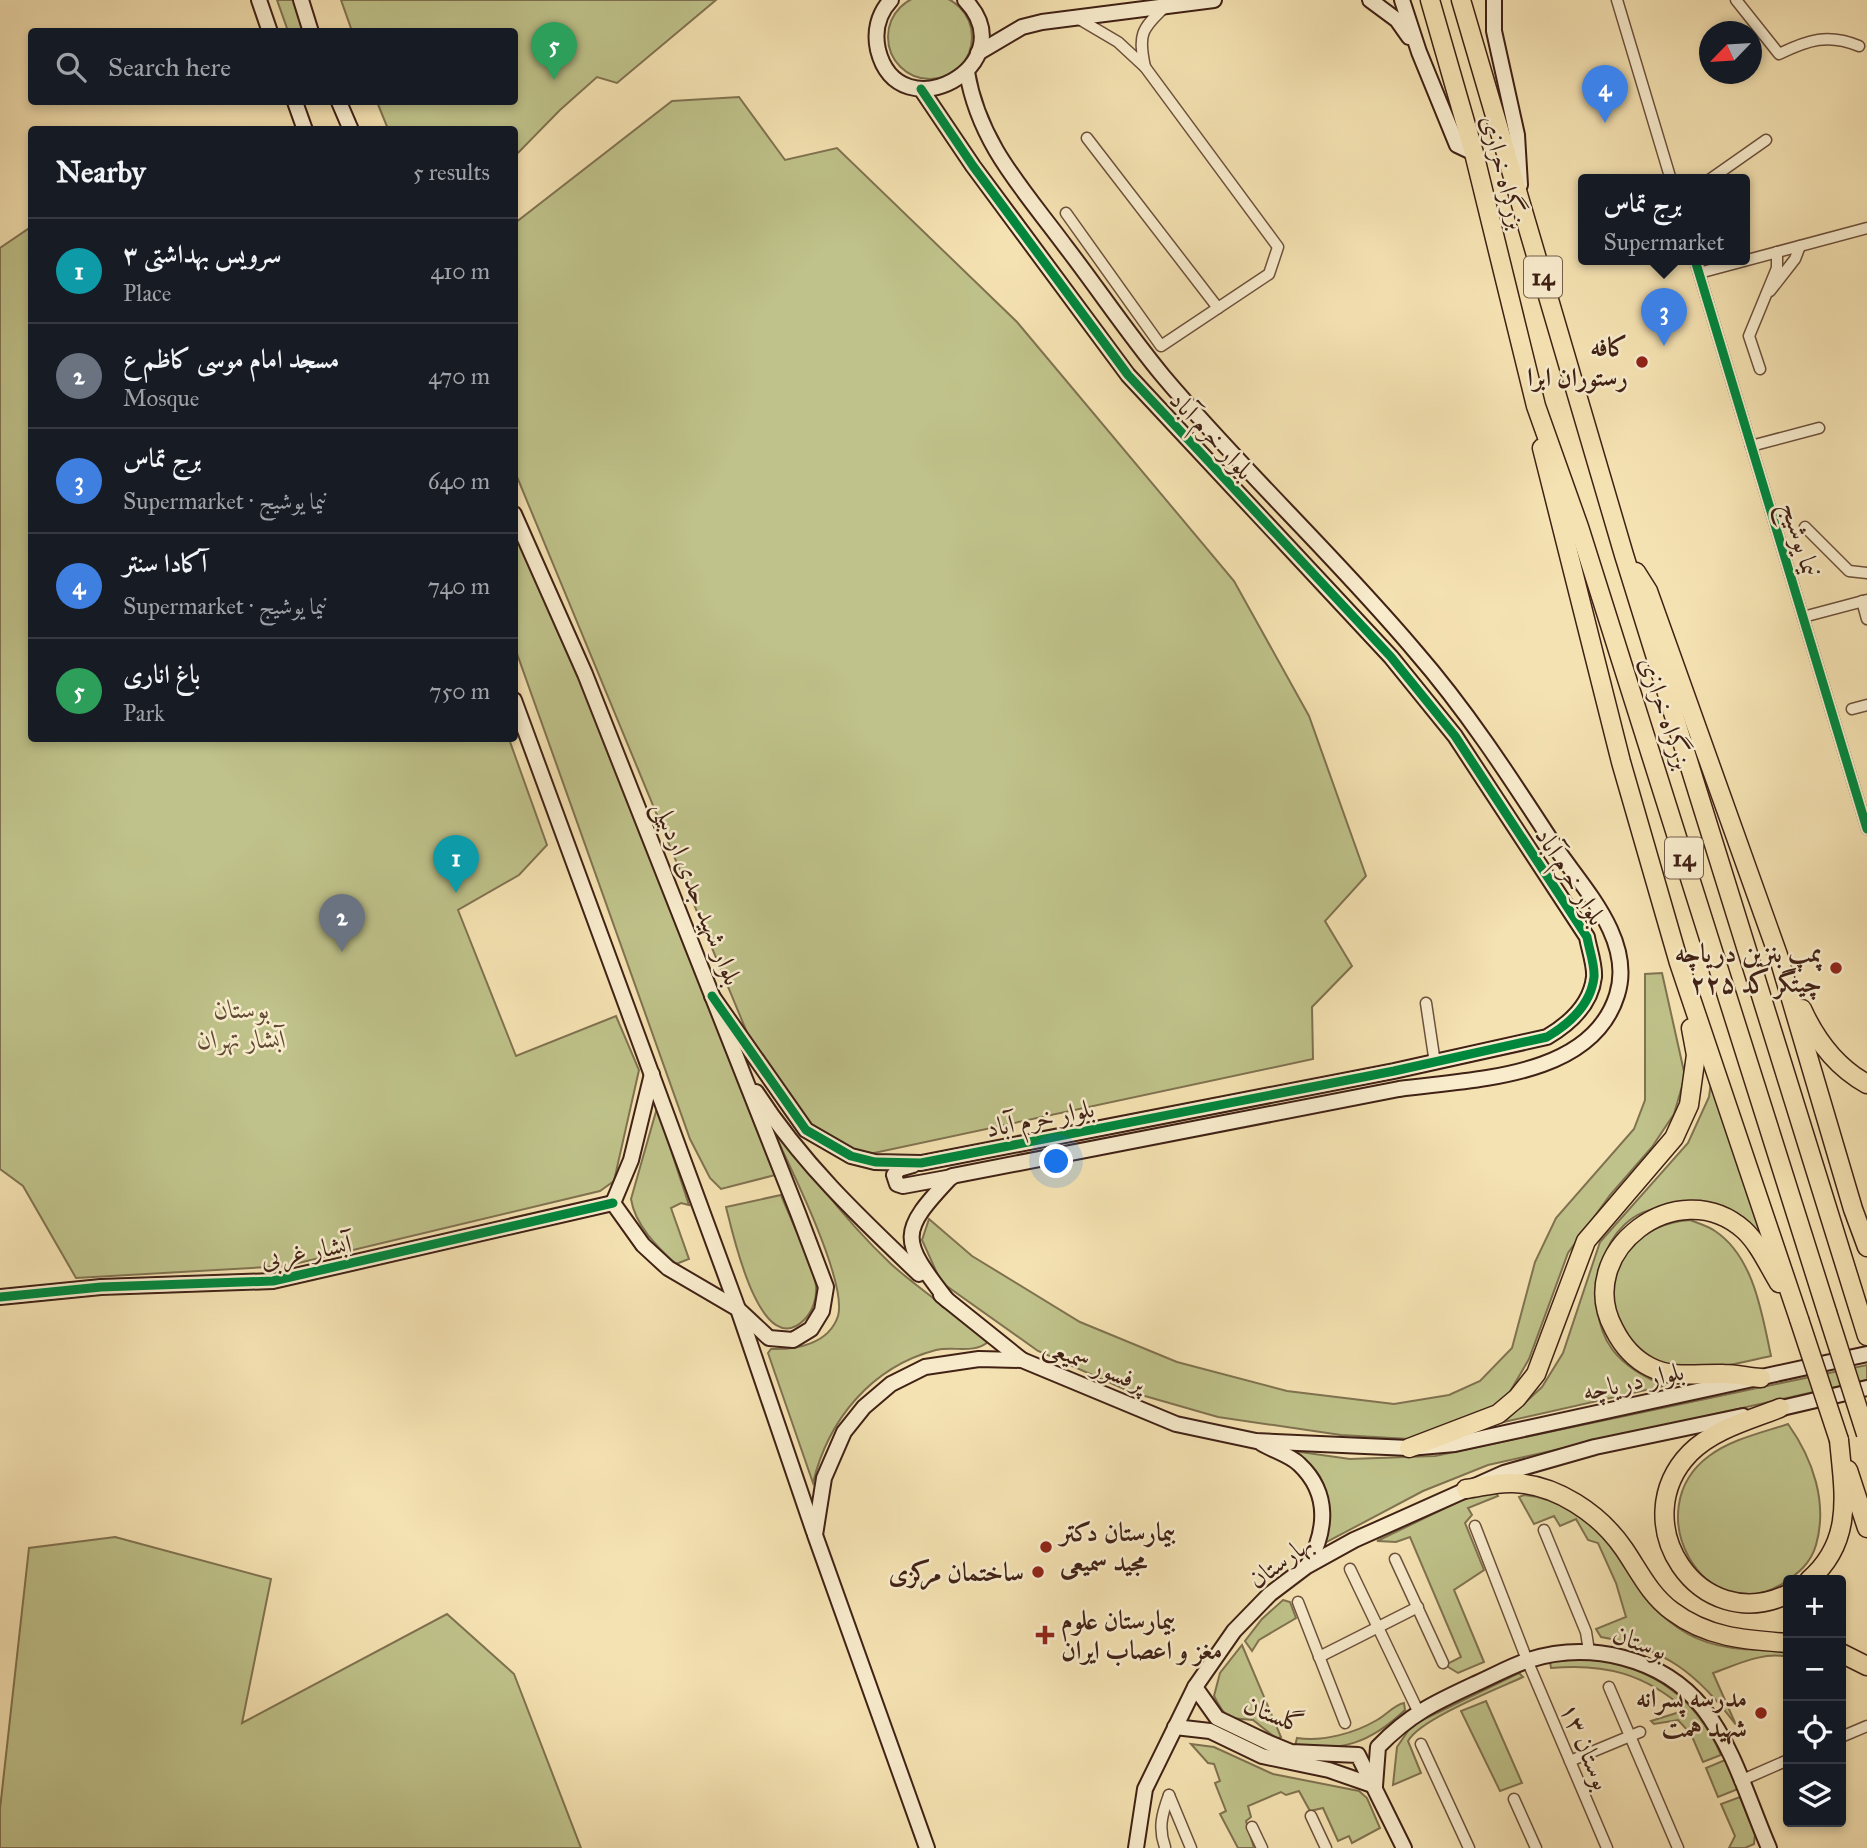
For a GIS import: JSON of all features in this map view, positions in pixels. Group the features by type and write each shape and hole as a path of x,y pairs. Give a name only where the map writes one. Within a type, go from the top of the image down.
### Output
{"highway":[{"name":"بزرگراه خرازی","path":"1430,0 1474,153 1535,406 1579,527 1866,1436"},
{"name":"بزرگراه خرازی","path":"1461,0 1624,555 1867,1336"},
{"path":"1535,406 1546,470 1577,594 1679,962 1867,1528"},
{"path":"1624,555 1648,591 1778,955 1849,1196 1867,1247"},
{"path":"1778,955 1823,1047 1841,1067 1867,1084"},
{"path":"1409,1448 1498,1414 1517,1398 1536,1374 1586,1241 1674,1138 1689,1105 1696,1055 1679,962"},
{"path":"1761,1378 1669,1373 1639,1360 1618,1338 1606,1309 1606,1273 1613,1256 1640,1225 1656,1216 1676,1210 1711,1212 1743,1229 1757,1245 1799,1319"},
{"path":"1780,1408 1705,1440 1689,1454 1676,1472 1665,1501 1664,1534 1679,1566 1700,1588 1726,1601 1753,1603 1783,1595"},
{"path":"1814,1575 1832,1557 1843,1525 1839,1440"},
{"path":"1465,1489 1514,1483 1552,1492 1576,1503 1613,1533 1661,1602 1689,1622 1727,1638 1783,1643"},
{"path":"1846,1656 1867,1666"}],"street":[{"path":"259,0 270,28"},
{"path":"301,0 310,28"},
{"path":"965,0 978,21 978,53"},
{"path":"885,2 877,23 876,41 880,58 897,78 921,89 954,83 967,72 978,53 1022,27 1075,17 1214,0"},
{"path":"1370,0 1398,20 1419,52"},
{"path":"1402,0 1419,52 1457,145 1474,153"},
{"path":"1494,0 1494,31 1517,135 1521,204"},
{"path":"1617,0 1669,174"},
{"path":"1736,0 1779,54 1824,37 1859,46"},
{"path":"1145,67 1139,41 1148,23 1165,7"},
{"path":"1075,17 1118,42 1145,67 1278,247 1269,274 1148,356"},
{"name":"بلوار خرم آباد","path":"921,89 973,166 1128,374 1391,657 1455,736 1587,937 1594,976 1587,1000 1566,1027 1538,1040 1394,1072 921,1163 899,1169 894,1175 897,1184 903,1186 952,1177 1399,1089 1474,1079 1567,1056 1599,1030 1618,993 1621,973 1612,936 1467,714 1414,649 1148,356 1092,281 991,145 972,101 967,72"},
{"path":"296,105 304,126"},
{"path":"340,105 349,126"},
{"path":"1087,138 1218,308"},
{"path":"1718,174 1766,140"},
{"path":"1066,213 1161,346"},
{"path":"1750,259 1867,228"},
{"path":"1761,302 1795,259 1800,246"},
{"path":"1760,369 1749,336 1777,268 1777,252"},
{"name":"نیما یوشیج","path":"1697,265 1867,829"},
{"path":"1699,273 1729,265"},
{"path":"1092,281 1107,271"},
{"path":"1751,446 1819,428"},
{"name":"بلوار شهید جدی اردبیلی","path":"518,523 585,674 826,1287 822,1311 811,1329 793,1340 769,1338 752,1325 738,1309"},
{"path":"1805,527 1849,571 1867,573"},
{"path":"1803,617 1865,600 1867,619"},
{"path":"1852,709 1867,705"},
{"name":"بلوار شهید جدی اردبیلی","path":"518,711 738,1309 816,1535"},
{"name":"بلوار خرم آباد","path":"712,996 806,1130 851,1156 875,1162 921,1163"},
{"path":"1426,1003 1435,1063"},
{"path":"737,1062 781,1130 833,1192 947,1300 1022,1360"},
{"path":"1394,1072 1399,1089"},
{"path":"652,1073 632,1160 613,1203 643,1245 668,1268 738,1309"},
{"path":"947,1300 916,1260 912,1247 913,1228 923,1207 952,1177"},
{"name":"آبشار غربی","path":"0,1297 101,1287 273,1281 613,1203"},
{"name":"بلوار دریاچه","path":"1409,1448 1455,1444 1867,1354"},
{"name":"پرفسور سمیعی","path":"927,1848 816,1535 824,1478 844,1433 864,1407 891,1384 925,1367 979,1359 1022,1360 1177,1424 1256,1441 1409,1448"},
{"path":"1465,1489 1504,1473 1595,1447 1867,1388"},
{"path":"1256,1441 1299,1464 1320,1498 1323,1530 1307,1566"},
{"name":"بهارستان","path":"1136,1848 1145,1789 1195,1687 1234,1631 1270,1594 1307,1566 1354,1540 1465,1489"},
{"name":"بوستان ۱۳","path":"1475,1526 1527,1661 1607,1848"},
{"path":"1544,1530 1586,1632 1589,1651"},
{"path":"1395,1559 1443,1663"},
{"path":"1350,1569 1418,1711"},
{"path":"1298,1602 1345,1723"},
{"path":"1319,1657 1418,1607"},
{"name":"بوستان","path":"1358,1755 1378,1747 1418,1711 1527,1661 1561,1653 1589,1651 1620,1656 1655,1670 1678,1685 1702,1707 1720,1734 1764,1846"},
{"name":"گلستان","path":"1195,1687 1217,1718 1290,1752 1358,1755"},
{"path":"1609,1687 1678,1848"},
{"path":"1846,1735 1867,1726"},
{"name":"گلستان","path":"1175,1727 1210,1731 1262,1756 1329,1770 1375,1786"},
{"path":"1570,1761 1640,1732"},
{"path":"1421,1744 1469,1848"},
{"path":"1375,1786 1378,1747"},
{"path":"1358,1755 1404,1848"},
{"path":"1740,1781 1783,1762"},
{"path":"1165,1847 1160,1834 1161,1816 1169,1795 1191,1848"},
{"path":"1514,1799 1536,1848"},
{"path":"1311,1816 1326,1848"},
{"path":"1252,1827 1262,1848"}],"green space":[{"path":"914,-1 946,-1 953,2 965,14 971,29 971,45 965,60 953,72 938,78 922,78 907,72 895,60 889,45 889,29 895,14"},
{"path":"277,0 296,0 305,28 287,28"},
{"path":"341,0 716,0 617,83 597,77 518,153 518,126 387,126 378,105 518,105 518,28 351,28"},
{"path":"739,97 785,160 837,148 1017,322 1234,581 1309,716 1366,876 1325,921 1352,966 1312,1007 1313,1059 860,1156 815,1134 765,1076 518,479 518,221 672,101"},
{"name":"بوستان آبشار تهران","path":"28,229 28,742 510,742 547,845 519,875 458,910 516,1056 616,1016 639,1070 614,1181 600,1191 286,1266 76,1278 23,1186 0,1169 0,248"},
{"path":"518,534 579,673 775,1175 721,1189 710,1178 690,1139 518,656"},
{"path":"1662,973 1685,1076 1674,1114 1652,1147 1610,1195 1568,1253 1529,1359 1504,1402 1409,1439 1341,1435 1218,1417 1131,1392 1038,1351 941,1282 922,1240 929,1219 972,1256 1080,1322 1177,1362 1287,1391 1394,1404 1449,1395 1480,1381 1512,1348 1535,1262 1556,1218 1634,1129 1645,1100 1645,974"},
{"path":"1713,1068 1778,1273 1753,1231 1672,1208 1642,1213 1625,1225 1611,1242 1602,1262 1597,1285 1597,1308 1602,1330 1617,1355 1635,1371 1664,1386 1504,1422 1542,1387 1563,1353 1600,1242 1688,1143 1709,1097"},
{"path":"756,1096 819,1184 853,1225 891,1264 988,1342 976,1348 936,1350 913,1358 872,1383 841,1418 829,1438 813,1483 768,1353 771,1349 810,1343 827,1333 838,1316 838,1297 822,1240"},
{"path":"657,1108 689,1205 681,1203 671,1208 689,1259 676,1264 642,1227 631,1199"},
{"path":"781,1195 806,1254 816,1286 810,1313 804,1320 788,1328 774,1324 751,1288 726,1207"},
{"path":"1690,1220 1715,1231 1739,1256 1760,1305 1771,1356 1715,1367 1681,1369 1652,1360 1631,1343 1618,1320 1613,1294 1618,1269 1632,1246 1656,1229"},
{"path":"1867,1365 1867,1380 1488,1465 1423,1491 1321,1545 1326,1500 1320,1477 1313,1467 1286,1450 1350,1459 1435,1456"},
{"path":"1788,1424 1811,1467 1820,1513 1816,1545 1803,1568 1794,1575 1783,1575 1782,1584 1754,1594 1728,1591 1706,1578 1689,1558 1680,1533 1679,1505 1688,1479 1709,1456 1747,1437"},
{"path":"1495,1491 1498,1496 1468,1508 1472,1515 1465,1523 1484,1570 1454,1590 1484,1662 1458,1673 1445,1665 1461,1657 1410,1537 1396,1542 1377,1541 1462,1500"},
{"path":"1524,1495 1548,1500 1572,1511 1593,1526 1621,1558 1651,1603 1688,1634 1724,1647 1783,1651 1783,1656 1760,1657 1713,1673 1736,1725 1708,1691 1678,1666 1644,1648 1601,1637 1596,1629 1626,1617 1616,1583 1598,1543 1588,1540 1576,1519 1560,1526 1554,1516 1534,1524 1519,1497"},
{"path":"115,1537 271,1579 242,1723 447,1614 514,1674 581,1848 0,1848 0,1809 29,1548"},
{"path":"1283,1600 1290,1602 1296,1618 1259,1640 1252,1651 1245,1641 1262,1619"},
{"path":"1242,1645 1281,1737 1277,1739 1253,1720 1226,1715 1214,1696 1220,1673"},
{"path":"1588,1658 1631,1668 1668,1687 1698,1716 1721,1755 1703,1762 1691,1734 1678,1720 1654,1724 1651,1721 1686,1710 1640,1680 1589,1667 1551,1668 1550,1662"},
{"path":"1519,1673 1523,1677 1460,1705 1415,1732 1408,1741 1421,1773 1393,1785 1397,1747 1412,1725"},
{"path":"1486,1701 1522,1783 1500,1791 1461,1711"},
{"path":"1404,1703 1405,1710 1392,1721 1354,1743 1327,1748 1295,1746 1297,1738 1328,1737 1359,1729"},
{"path":"1191,1744 1214,1747 1273,1774 1359,1791 1367,1798 1380,1828 1352,1843 1349,1836 1338,1841 1323,1808 1310,1811 1299,1791 1286,1795 1281,1792 1248,1806 1251,1817 1246,1821 1254,1848 1238,1848 1220,1814 1226,1811 1215,1783 1220,1781 1214,1764 1208,1763"},
{"path":"1725,1760 1738,1789 1718,1797 1706,1768"},
{"path":"1740,1797 1755,1834 1754,1844 1745,1848 1729,1848 1735,1836 1721,1804"}],"cycle path":[{"path":"712,996 806,1130 851,1156 875,1162 921,1163 1394,1071 1547,1037 1578,1012 1592,987 1594,967 1587,937 1455,736 1391,657 1128,375 973,166 921,89"},
{"path":"1697,265 1867,829"},
{"path":"0,1297 101,1287 273,1281 613,1203"}],"place":[{"name":"باغ اناری","path":"554,80"},
{"name":"آکادا سنتر","path":"1605,123"},
{"name":"برج تماس","path":"1664,346"},
{"name":"کافه رستوران ابرا","path":"1642,362"},
{"name":"سرویس بهداشتی ۳","path":"456,893"},
{"name":"مسجد امام موسی کاظم ع","path":"342,952"},
{"name":"پمپ بنزین دریاچه چیتگر کد ۲۲۵","path":"1836,968"},
{"name":"بیمارستان دکتر مجید سمیعی","path":"1046,1547"},
{"name":"ساختمان مرکزی","path":"1038,1572"},
{"name":"بیمارستان علوم مغز و اعصاب ایران","path":"1045,1635"},
{"name":"مدرسه پسرانه شهید همت","path":"1761,1713"}]}
